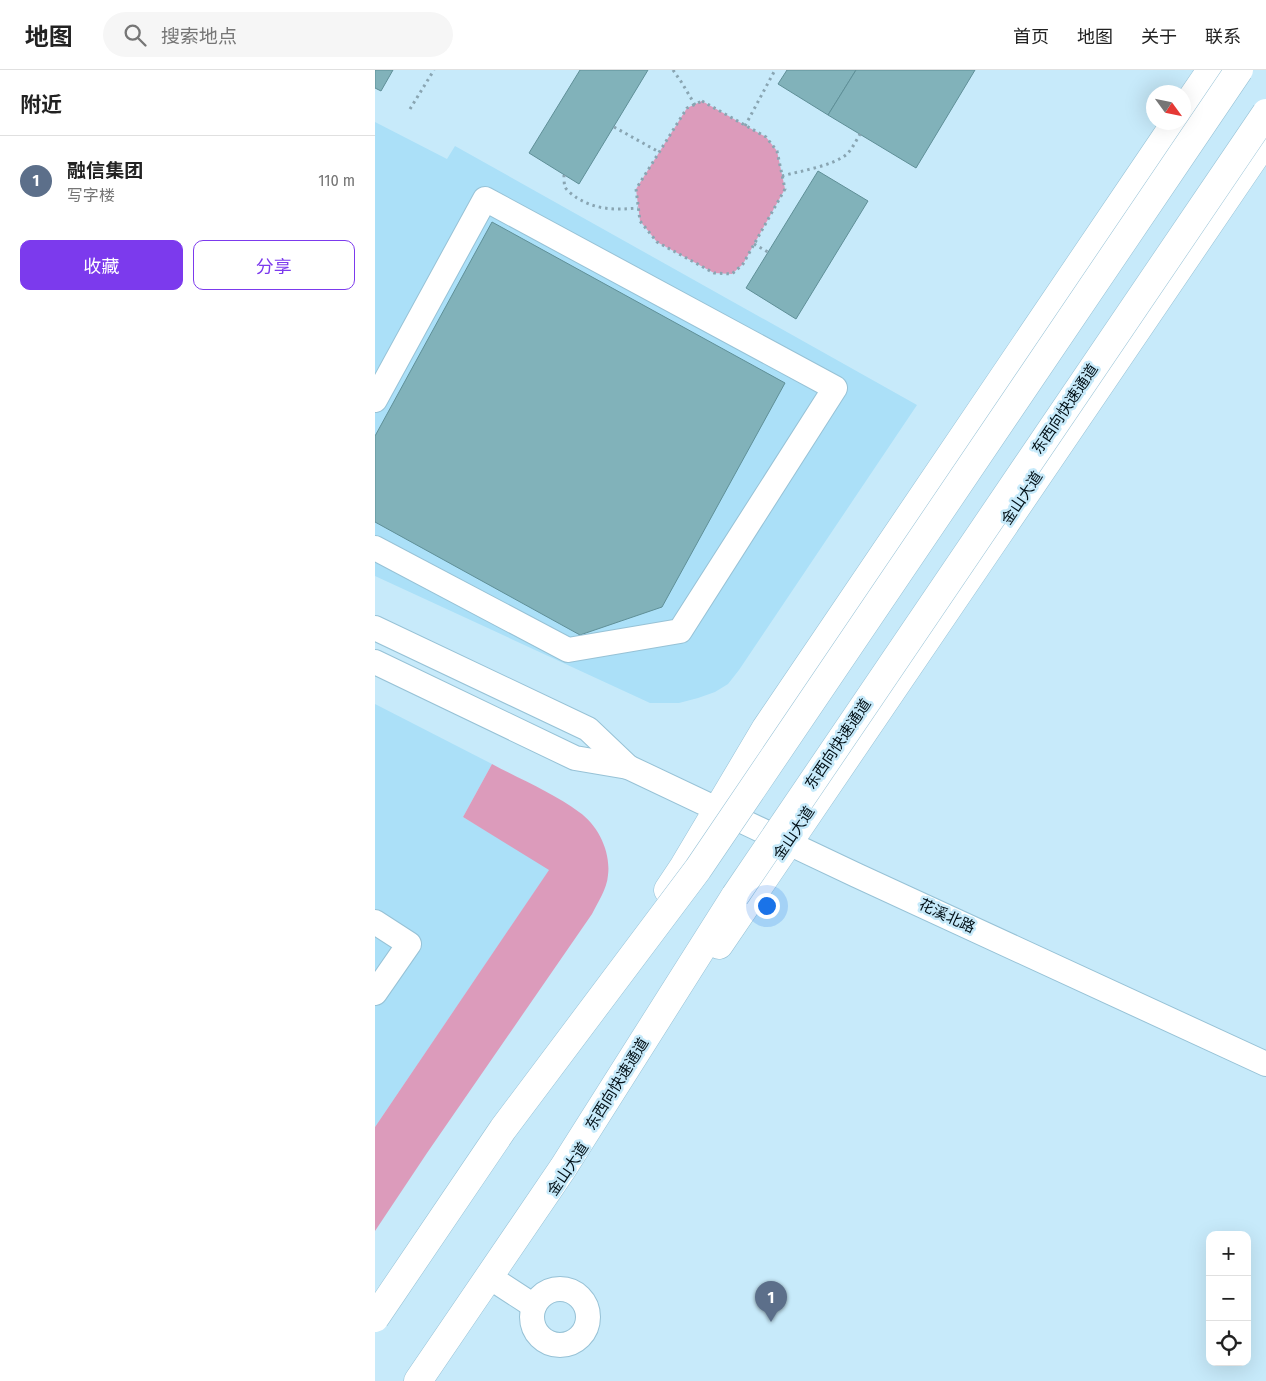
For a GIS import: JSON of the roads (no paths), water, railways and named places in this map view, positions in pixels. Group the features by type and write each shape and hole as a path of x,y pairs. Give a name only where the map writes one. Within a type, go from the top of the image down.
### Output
{"main road":[{"path":"1191,99 1211,70"},
{"path":"375,1318 503,1129 698,869 1239,70"},
{"name":"东西向快速通道","path":"418,1381 563,1168 735,896 1266,113"},
{"path":"375,1326 684,866 766,728 1171,130"},
{"name":"金山大道","path":"429,1381 493,1280 1266,140"}],"street":[{"path":"375,400 485,199 835,388 680,631 568,650 375,548"},
{"path":"375,628 588,729 628,767"},
{"path":"375,662 575,758 628,767"},
{"name":"花溪北路","path":"628,767 1266,1064"},
{"path":"375,922 409,944 375,993"},
{"path":"493,1280 534,1306"}],"place":[{"name":"融信集团","path":"771,1322"}]}
